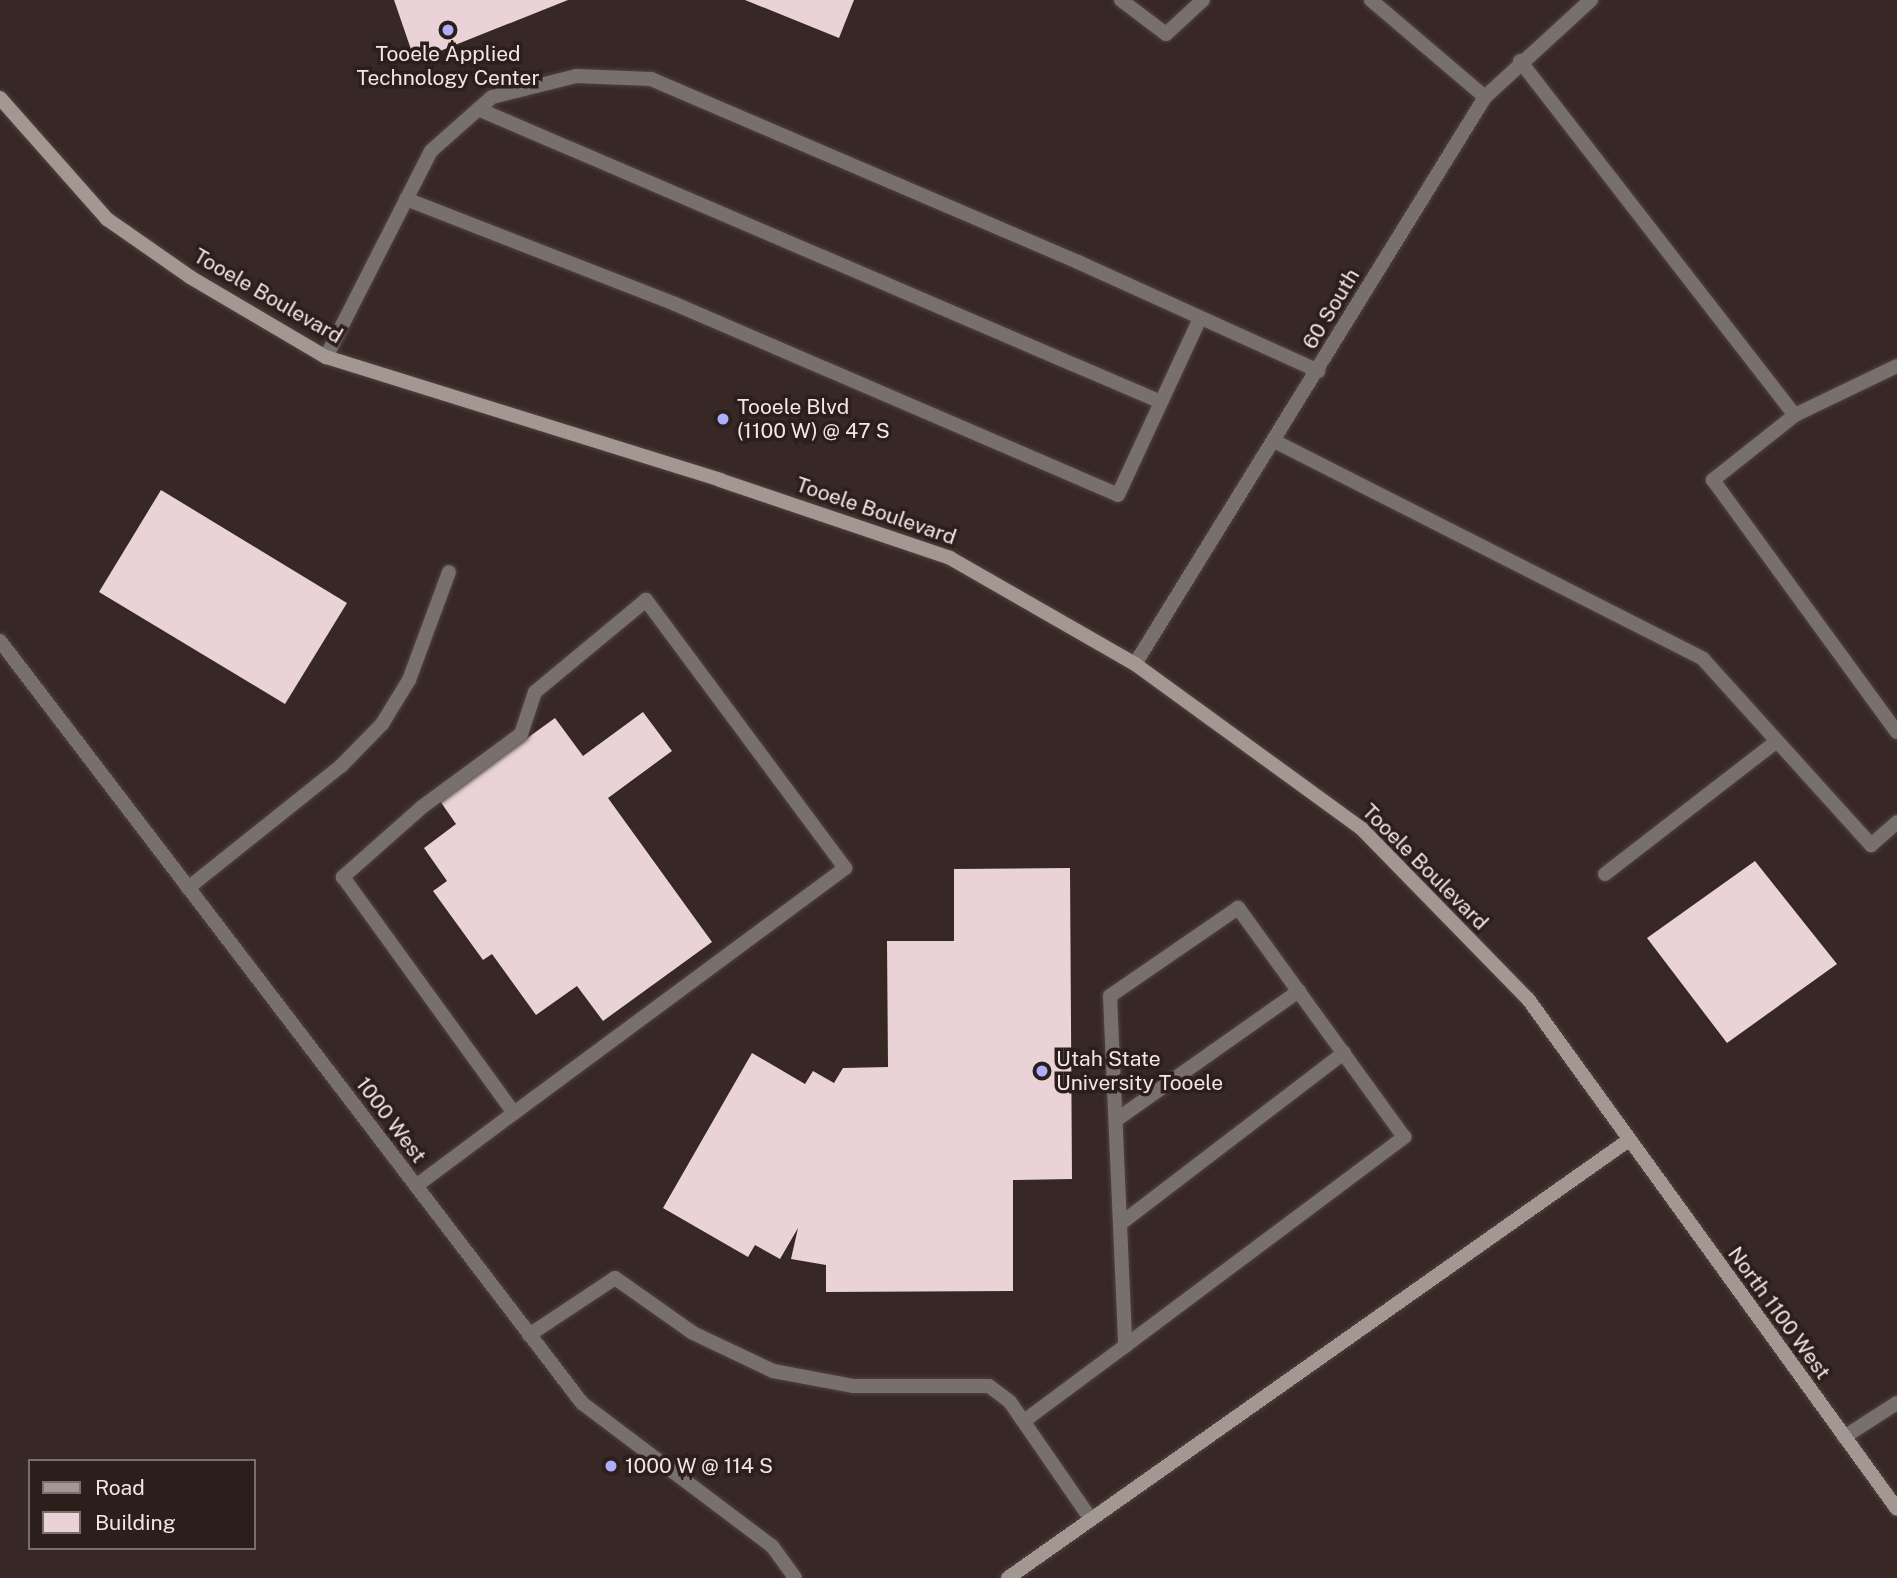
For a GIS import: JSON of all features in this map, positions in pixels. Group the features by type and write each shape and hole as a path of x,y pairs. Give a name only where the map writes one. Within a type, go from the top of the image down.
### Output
{"street":[{"path":"1121,0 1166,34 1203,0"},
{"path":"1371,0 1485,97"},
{"name":"60 South","path":"1135,664 1275,442 1485,97 1520,61 1591,0"},
{"path":"1520,61 1796,415"},
{"path":"326,357 431,151 492,97 576,76 651,79 1318,371"},
{"name":"Tooele Boulevard","path":"0,98 107,219 190,277 326,357 720,480 950,558 1135,664 1361,828 1528,999 1629,1140"},
{"path":"478,109 1161,402"},
{"path":"406,199 675,304 1118,495 1200,318"},
{"path":"1897,366 1796,415 1713,480 1897,732"},
{"path":"1275,442 1703,659 1871,845 1897,822"},
{"path":"188,888 341,766 382,724 409,680 449,572"},
{"path":"416,1186 845,868 646,600 536,692 521,734 422,807 343,877 514,1113"},
{"name":"1000 West","path":"0,641 582,1403 772,1546 795,1578"},
{"path":"1605,874 1777,741"},
{"path":"1024,1421 1125,1346 1404,1136 1238,908 1110,996 1125,1346"},
{"path":"1116,1120 1299,991"},
{"path":"1120,1224 1344,1053"},
{"path":"1009,1578 1090,1518 1629,1140"},
{"name":"North 1100 West","path":"1629,1140 1897,1509"},
{"path":"529,1335 615,1278 693,1333 773,1371 853,1386 989,1386 1010,1402 1090,1518"},
{"path":"1844,1437 1897,1403"}],"building":[{"name":"Tooele Applied Technology Center","path":"394,0 568,0 415,61"},
{"path":"745,0 854,0 839,38"},
{"path":"161,490 347,603 285,704 99,592"},
{"path":"643,712 672,751 608,798 712,942 603,1021 577,986 536,1015 492,954 483,960 433,891 447,881 424,848 456,824 440,801 555,718 583,756"},
{"path":"1755,861 1837,964 1727,1043 1647,938"},
{"path":"1070,868 1072,1179 1013,1180 1013,1291 826,1292 826,1265 791,1259 798,1228 780,1259 755,1245 748,1257 663,1208 752,1053 805,1084 813,1071 834,1083 843,1068 888,1067 887,941 954,941 954,869"}],"place":[{"name":"Tooele Applied Technology Center","path":"448,30"},
{"name":"Tooele Blvd (1100 W) @ 47 S","path":"723,419"},
{"name":"Utah State University Tooele","path":"1042,1071"},
{"name":"1000 W @ 114 S","path":"611,1466"}]}
